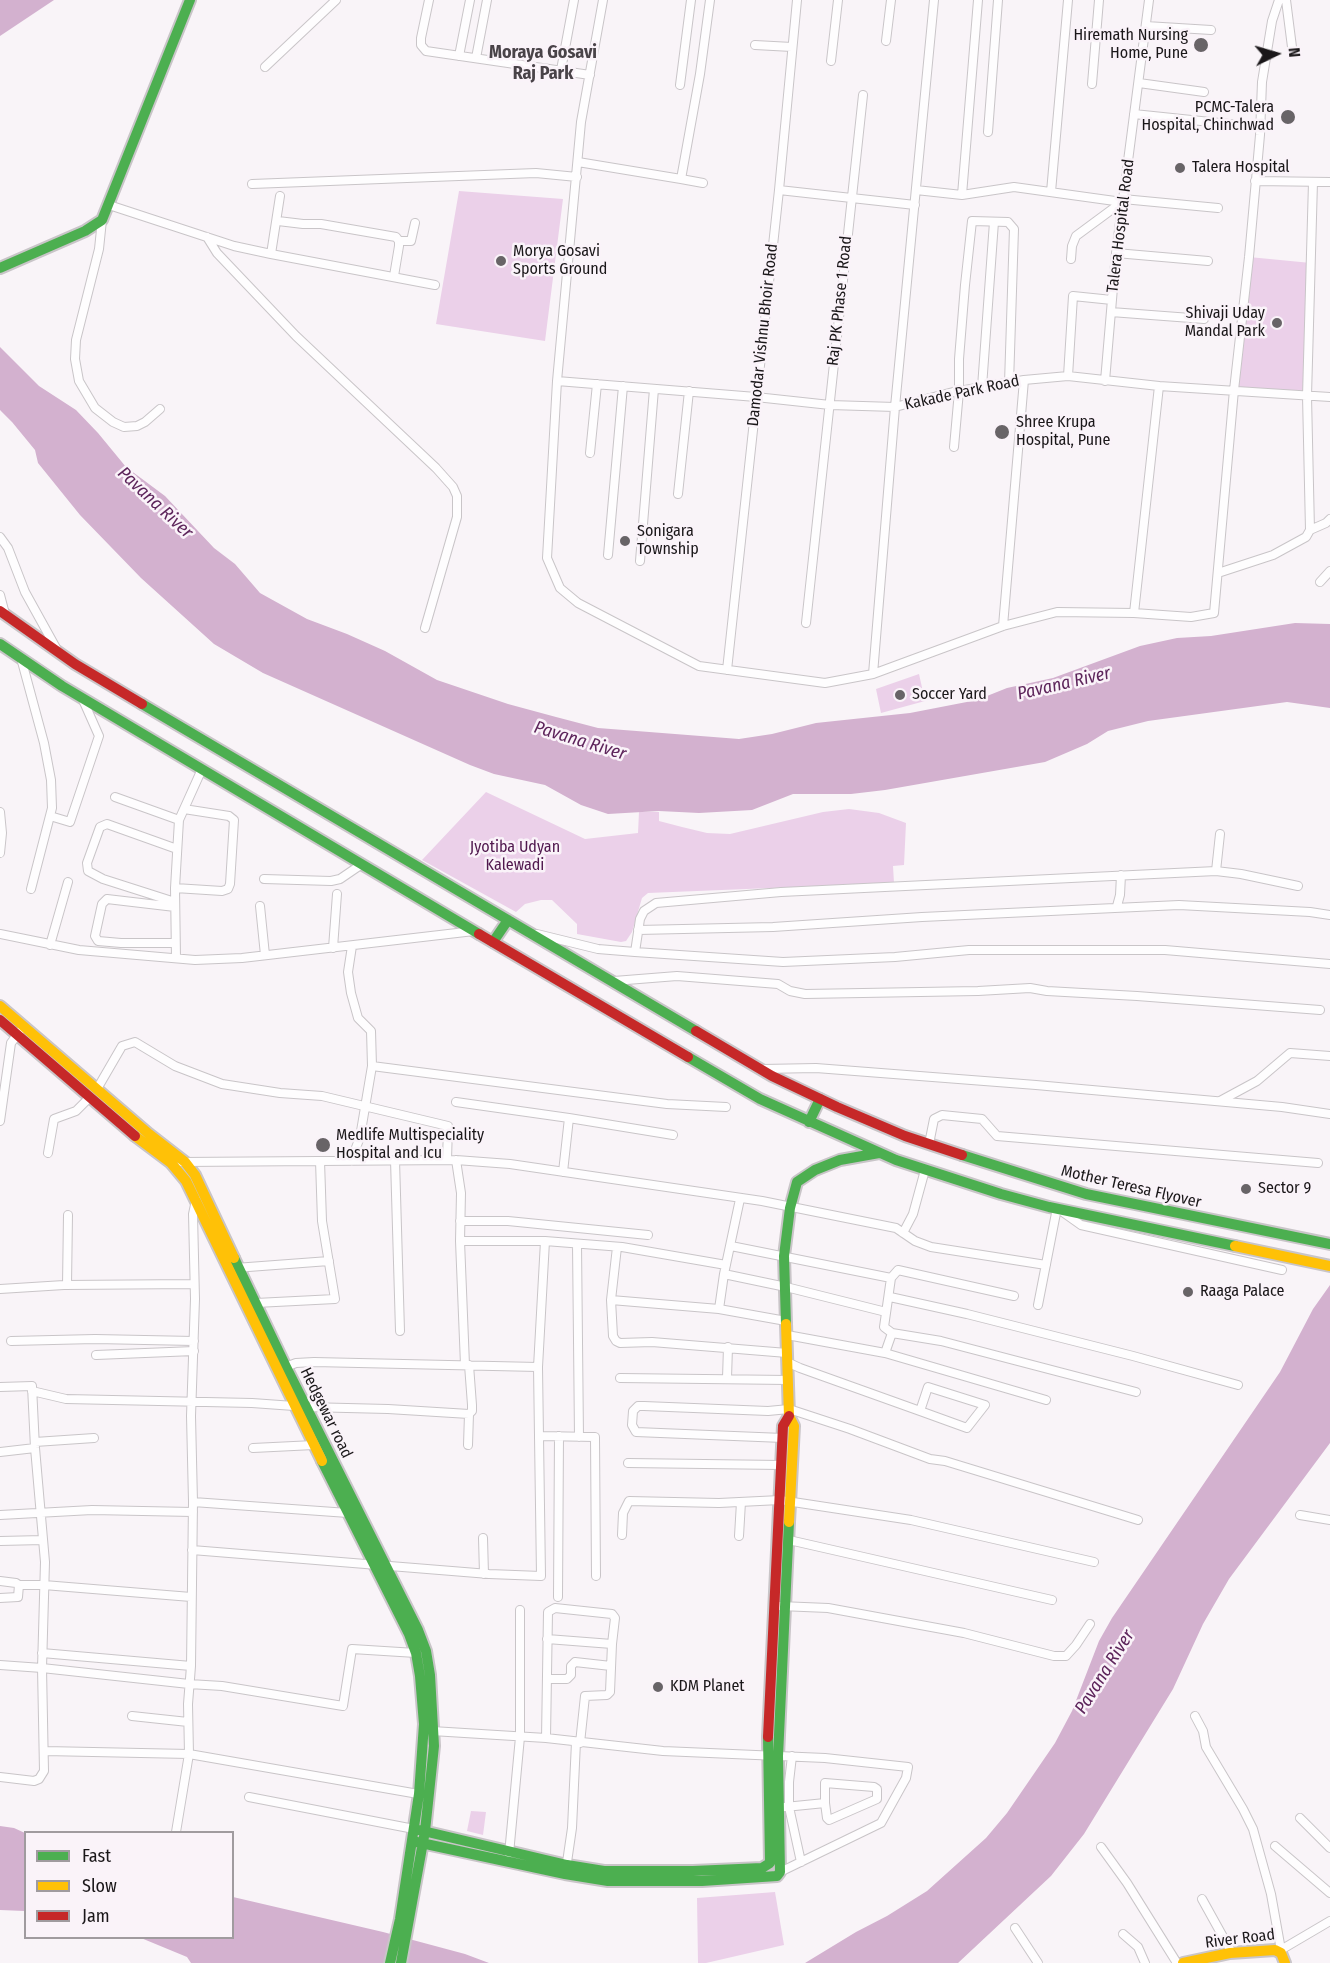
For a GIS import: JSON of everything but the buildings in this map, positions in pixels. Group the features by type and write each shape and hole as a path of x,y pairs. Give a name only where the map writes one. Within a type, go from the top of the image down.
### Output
{"main road":[{"path":"0,268 85,231 102,220 190,0"},
{"name":"Mother Teresa Flyover","path":"3,613 59,653 761,1069 820,1099 905,1136 1086,1194 1330,1244"},
{"name":"Mother Teresa Flyover","path":"0,644 82,698 474,931 760,1099 809,1122 879,1153 1001,1194 1330,1266"},
{"path":"493,942 508,920"},
{"name":"Hedgewar road","path":"0,1006 21,1030 94,1093 185,1162 206,1195 235,1268 281,1369 380,1565 409,1634 416,1653 429,1731"},
{"name":"Hedgewar road","path":"0,1020 21,1030"},
{"name":"Hedgewar road","path":"94,1093 142,1142 171,1163 186,1181 256,1302 281,1369"},
{"path":"809,1122 820,1099"},
{"path":"566,1870 693,1872 766,1867 770,1863 785,1501 794,1426 789,1412 784,1256 790,1208 797,1182 814,1170 840,1160 879,1153"},
{"name":"Hedgewar road","path":"300,1407 314,1445 348,1513 418,1630 426,1651 432,1692 429,1731 424,1795 405,1920"},
{"path":"781,1606 789,1540 781,1466 783,1426 789,1412"},
{"path":"418,1836 508,1855 609,1881 646,1882 777,1876 780,1872 784,1807 773,1756"},
{"path":"390,1963 405,1920"},
{"path":"402,1963 405,1920"},
{"path":"1280,1950 1285,1963"},
{"name":"River Road","path":"1183,1963 1232,1953 1280,1950"}],"street":[{"path":"265,67 336,0"},
{"path":"429,0 421,38 422,48 436,54 590,75"},
{"path":"459,56 470,0"},
{"path":"476,58 487,0"},
{"path":"561,70 574,0"},
{"path":"603,0 581,122 557,381 548,558 560,588 578,603 699,666 825,683 873,674 1003,627 1057,612 1134,613 1191,617 1214,613 1234,390 1249,257 1264,65 1272,21 1279,0"},
{"path":"680,85 691,0"},
{"path":"681,179 700,74 710,0"},
{"name":"Damodar Vishnu Bhoir Road","path":"727,670 779,190 797,0"},
{"path":"831,61 838,0"},
{"path":"886,41 891,0"},
{"path":"873,674 895,407 934,0"},
{"path":"962,195 978,0"},
{"path":"988,132 998,0"},
{"path":"1051,192 1068,0"},
{"path":"1092,84 1099,0"},
{"name":"Talera Hospital Road","path":"1105,381 1116,253 1149,0"},
{"path":"1286,0 1292,47"},
{"path":"1146,26 1211,30"},
{"path":"755,45 792,47"},
{"path":"1139,83 1204,92"},
{"name":"Raj PK Phase 1 Road","path":"806,623 863,95"},
{"path":"1134,114 1239,125"},
{"path":"578,162 703,183"},
{"path":"252,184 536,173 577,177"},
{"path":"1255,182 1330,182"},
{"path":"1218,573 1273,555 1306,537 1310,530 1307,396 1313,182"},
{"path":"916,190 962,195 1005,187 1123,201 1218,207"},
{"path":"779,190 915,205"},
{"path":"271,254 278,221 280,196"},
{"path":"1071,259 1076,236 1123,201"},
{"path":"109,205 207,237 271,254 435,285"},
{"path":"102,220 99,249 76,340 75,360 79,381 94,408 124,427 137,426 160,409"},
{"path":"278,221 327,225 396,237 399,241 411,241 415,223"},
{"path":"954,447 970,223 974,221 1010,223 1014,229 1009,383"},
{"path":"982,387 994,222"},
{"path":"207,237 217,254 296,336 453,487 457,496 457,517 425,628"},
{"path":"394,276 399,241"},
{"path":"1116,253 1208,261"},
{"path":"1068,376 1073,296 1112,300"},
{"path":"1110,312 1204,319"},
{"name":"Kakade Park Road","path":"557,381 830,405 895,407 959,391 1024,380 1068,376 1159,386 1330,397"},
{"path":"1003,627 1024,380"},
{"path":"590,453 597,384"},
{"path":"608,555 623,386"},
{"path":"1134,613 1159,386"},
{"path":"640,561 654,389"},
{"path":"678,494 689,392"},
{"path":"1310,530 1330,519"},
{"path":"0,537 8,548 25,592 59,653"},
{"path":"1320,582 1330,571"},
{"path":"0,596 3,613"},
{"path":"21,658 44,743 51,780 52,808 31,889"},
{"path":"50,816 70,822 99,736 82,698"},
{"path":"176,958 175,904 179,820 202,769"},
{"path":"115,797 179,820"},
{"path":"176,888 222,891 228,889 230,884 234,820 229,816 184,810"},
{"path":"0,812 2,833 0,853"},
{"path":"175,904 103,879 88,871 87,863 100,827 107,824 177,849"},
{"path":"1215,871 1220,834"},
{"path":"264,879 331,881 340,879 362,864"},
{"path":"635,952 640,919 644,911 666,900 781,892 1215,871 1298,886"},
{"path":"1117,906 1121,875"},
{"path":"50,945 68,882"},
{"path":"333,948 337,894"},
{"path":"175,904 107,899 102,904 95,936 98,941 175,943"},
{"path":"261,906 265,955"},
{"path":"638,930 773,927 922,916 1117,906 1218,906 1330,915"},
{"path":"0,934 79,950 218,959 474,931"},
{"path":"530,933 598,949 783,962 895,957 969,950 1165,950 1330,964"},
{"path":"351,1161 360,1137 372,1066 371,1031 358,1018 351,993 348,972 352,946"},
{"path":"612,981 677,976 778,984 790,991 805,993 978,991 1030,988 1320,1010"},
{"path":"0,1121 4,1069 11,1043 21,1030"},
{"path":"48,1153 54,1119 76,1111 94,1093 122,1046 135,1042 175,1066 222,1084 280,1094 322,1096 448,1126 447,1160"},
{"path":"1218,1102 1257,1081 1290,1053 1330,1056"},
{"path":"372,1066 667,1104 726,1107"},
{"path":"761,1069 816,1068 861,1071 1330,1114"},
{"path":"456,1102 674,1135"},
{"path":"929,1144 934,1119 942,1115 982,1119 997,1136 1318,1163"},
{"path":"563,1172 569,1118"},
{"path":"395,1160 400,1331"},
{"path":"171,1163 456,1160 510,1164 762,1201 896,1228 915,1241 932,1247 1046,1265"},
{"path":"456,1160 461,1193 460,1241 467,1365 472,1409 469,1414 468,1445"},
{"path":"256,1302 335,1299 322,1221 320,1161"},
{"path":"903,1233 913,1214 925,1170"},
{"path":"176,1831 189,1754 193,1512 193,1215 195,1200 206,1195"},
{"path":"719,1309 740,1199"},
{"path":"1038,1305 1057,1208 1081,1224 1282,1270"},
{"path":"67,1285 68,1215"},
{"path":"460,1221 508,1221 648,1235"},
{"path":"460,1241 545,1241 617,1247 725,1270 886,1312"},
{"path":"192,1550 484,1574 541,1576 538,1367 545,1241"},
{"path":"577,1244 579,1437"},
{"path":"731,1246 891,1278"},
{"path":"617,1247 611,1300 613,1336 620,1343 652,1342 728,1347 787,1358 921,1411 968,1428 985,1405 928,1387 921,1411"},
{"path":"235,1268 329,1261"},
{"path":"1014,1296 898,1270 891,1278 884,1327 892,1333 941,1341 1136,1392"},
{"path":"0,1289 67,1285 194,1284"},
{"path":"890,1297 967,1314 1238,1385"},
{"path":"611,1300 719,1309 786,1321"},
{"path":"885,1353 892,1333"},
{"path":"787,1335 885,1353 1046,1400"},
{"path":"11,1341 95,1339 194,1341"},
{"path":"727,1378 728,1347"},
{"path":"96,1355 194,1351"},
{"path":"281,1369 296,1363 314,1362 538,1367"},
{"path":"620,1378 788,1380"},
{"path":"0,1387 32,1386 45,1584 42,1653 44,1771 39,1779 29,1781 0,1776"},
{"path":"32,1391 66,1399 388,1409 469,1414"},
{"path":"783,1438 636,1432 632,1425 633,1411 638,1406 644,1406 789,1412 850,1429 930,1459 945,1461 1137,1520"},
{"path":"540,1436 595,1437 596,1576"},
{"path":"558,1597 559,1436"},
{"path":"0,1452 94,1438"},
{"path":"253,1448 314,1445"},
{"path":"628,1463 781,1466"},
{"path":"622,1535 623,1513 629,1501 785,1501 911,1520 1094,1562"},
{"path":"193,1502 348,1513"},
{"path":"740,1536 741,1502"},
{"path":"0,1515 92,1510 193,1512"},
{"path":"1300,1515 1330,1520"},
{"path":"483,1538 484,1574"},
{"path":"0,1541 43,1540"},
{"path":"789,1540 1052,1599"},
{"path":"0,1581 18,1585 45,1584 191,1597"},
{"path":"0,1598 18,1598 18,1585"},
{"path":"781,1606 837,1609 964,1633 1054,1656 1066,1656 1090,1624"},
{"path":"546,1738 548,1612 555,1608 612,1614 615,1618 609,1694 584,1697 566,1870"},
{"path":"508,1855 520,1737 520,1610"},
{"path":"547,1639 612,1644"},
{"path":"0,1665 222,1686 343,1706 352,1649 416,1653"},
{"path":"42,1653 191,1666"},
{"path":"547,1679 567,1679 571,1675 571,1666 575,1662 611,1666"},
{"path":"132,1716 188,1722"},
{"path":"1195,1716 1203,1731 1206,1748 1253,1830 1270,1894 1280,1950"},
{"path":"429,1731 546,1738 663,1751 792,1756 907,1766 906,1778 881,1823 780,1872"},
{"path":"45,1751 189,1754 424,1795"},
{"path":"792,1756 784,1807 801,1862"},
{"path":"825,1783 877,1789 875,1800 830,1820 827,1818 825,1803 825,1783"},
{"path":"249,1797 418,1836"},
{"path":"784,1807 825,1803"},
{"path":"1300,1818 1330,1848"},
{"path":"1275,1846 1330,1893"},
{"path":"1101,1847 1127,1882 1177,1963"},
{"path":"1202,1899 1232,1953"},
{"name":"River Road","path":"1280,1950 1330,1921"},
{"path":"1015,1928 1038,1963"},
{"path":"1123,1934 1138,1947 1145,1963"}],"green space":[{"name":"Morya Gosavi Sports Ground","path":"459,191 563,199 545,341 436,324"},
{"path":"1249,257 1311,263 1302,396 1234,390"},
{"name":"Soccer Yard","path":"919,674 925,701 881,713 876,689"},
{"name":"Jyotiba Udyan Kalewadi","path":"486,792 585,839 638,833 639,812 659,812 659,821 707,833 730,834 823,812 849,809 879,813 906,823 904,865 893,866 894,883 648,893 642,898 632,932 626,941 621,942 577,934 577,924 552,900 525,904 516,912 422,860"},
{"path":"471,1811 486,1812 483,1835 467,1831"},
{"path":"775,1892 784,1945 698,1963 697,1898"}],"water":[{"path":"0,0 54,0 0,36"},
{"name":"Pavana River","path":"0,347 39,386 76,410 126,467 165,496 214,548 235,564 260,593 307,619 385,651 437,680 508,704 598,728 739,739 772,734 816,723 910,713 977,700 1007,688 1053,678 1140,646 1177,638 1211,636 1295,623 1330,624 1330,708 1287,702 1148,721 1108,731 1087,744 1045,762 885,790 851,794 793,794 752,810 608,814 581,805 545,785 494,774 470,765 263,673 214,644 141,578 80,515 38,463 35,450 0,410"},
{"name":"Pavana River","path":"1330,1285 1330,1443 1229,1579 1203,1624 1173,1689 1084,1834 1051,1876 958,1963 805,1963 927,1891 986,1838 1007,1813 1055,1743 1072,1711 1099,1641 1112,1618 1280,1372 1313,1309"},
{"path":"0,1826 24,1833 24,1911 0,1910"},
{"path":"234,1897 383,1932 465,1954 489,1963 191,1963 187,1957 143,1939 234,1939"}],"traffic: fast":[{"path":"0,268 85,231 102,220 190,0"},
{"path":"0,644 62,686 479,934"},
{"path":"142,704 696,1031"},
{"path":"493,942 508,920"},
{"path":"688,1057 760,1099 896,1160 1049,1207 1235,1246"},
{"path":"809,1122 820,1099"},
{"path":"786,1324 784,1256 790,1208 797,1182 815,1170 840,1160 879,1153"},
{"path":"962,1155 1086,1194 1330,1244"},
{"path":"234,1258 418,1630 426,1651 430,1675 434,1746 425,1831 401,1963"},
{"path":"322,1461 409,1634 416,1653 420,1676 424,1724 419,1794 400,1919 390,1963"},
{"path":"412,1841 608,1881 702,1881 777,1876 780,1872 778,1756 789,1522"},
{"path":"419,1830 567,1865 604,1871 762,1868 770,1863 768,1737"}],"traffic: slow":[{"path":"0,1006 149,1134 185,1162 195,1175 234,1258"},
{"path":"135,1136 171,1163 186,1181 322,1461"},
{"path":"1235,1246 1330,1266"},
{"path":"786,1324 789,1416 794,1426 789,1522"},
{"path":"1183,1963 1230,1953 1275,1950 1281,1953 1285,1963"}],"traffic: jam":[{"path":"0,611 75,664 142,704"},
{"path":"479,934 688,1057"},
{"path":"0,1020 135,1136"},
{"path":"696,1031 772,1076 837,1107 905,1136 962,1155"},
{"path":"768,1737 783,1426 789,1416"}],"place":[{"name":"Hiremath Nursing Home, Pune","path":"1201,45"},
{"name":"PCMC-Talera Hospital, Chinchwad","path":"1288,117"},
{"name":"Talera Hospital","path":"1180,168"},
{"name":"Morya Gosavi Sports Ground","path":"501,261"},
{"name":"Shivaji Uday Mandal Park","path":"1277,323"},
{"name":"Shree Krupa Hospital, Pune","path":"1002,432"},
{"name":"Sonigara Township","path":"625,541"},
{"name":"Soccer Yard","path":"900,695"},
{"name":"Medlife Multispeciality Hospital and Icu","path":"323,1145"},
{"name":"Sector 9","path":"1246,1189"},
{"name":"Raaga Palace","path":"1188,1292"},
{"name":"KDM Planet","path":"658,1687"}],"district":[{"name":"Moraya Gosavi Raj Park","path":"543,63"}]}
